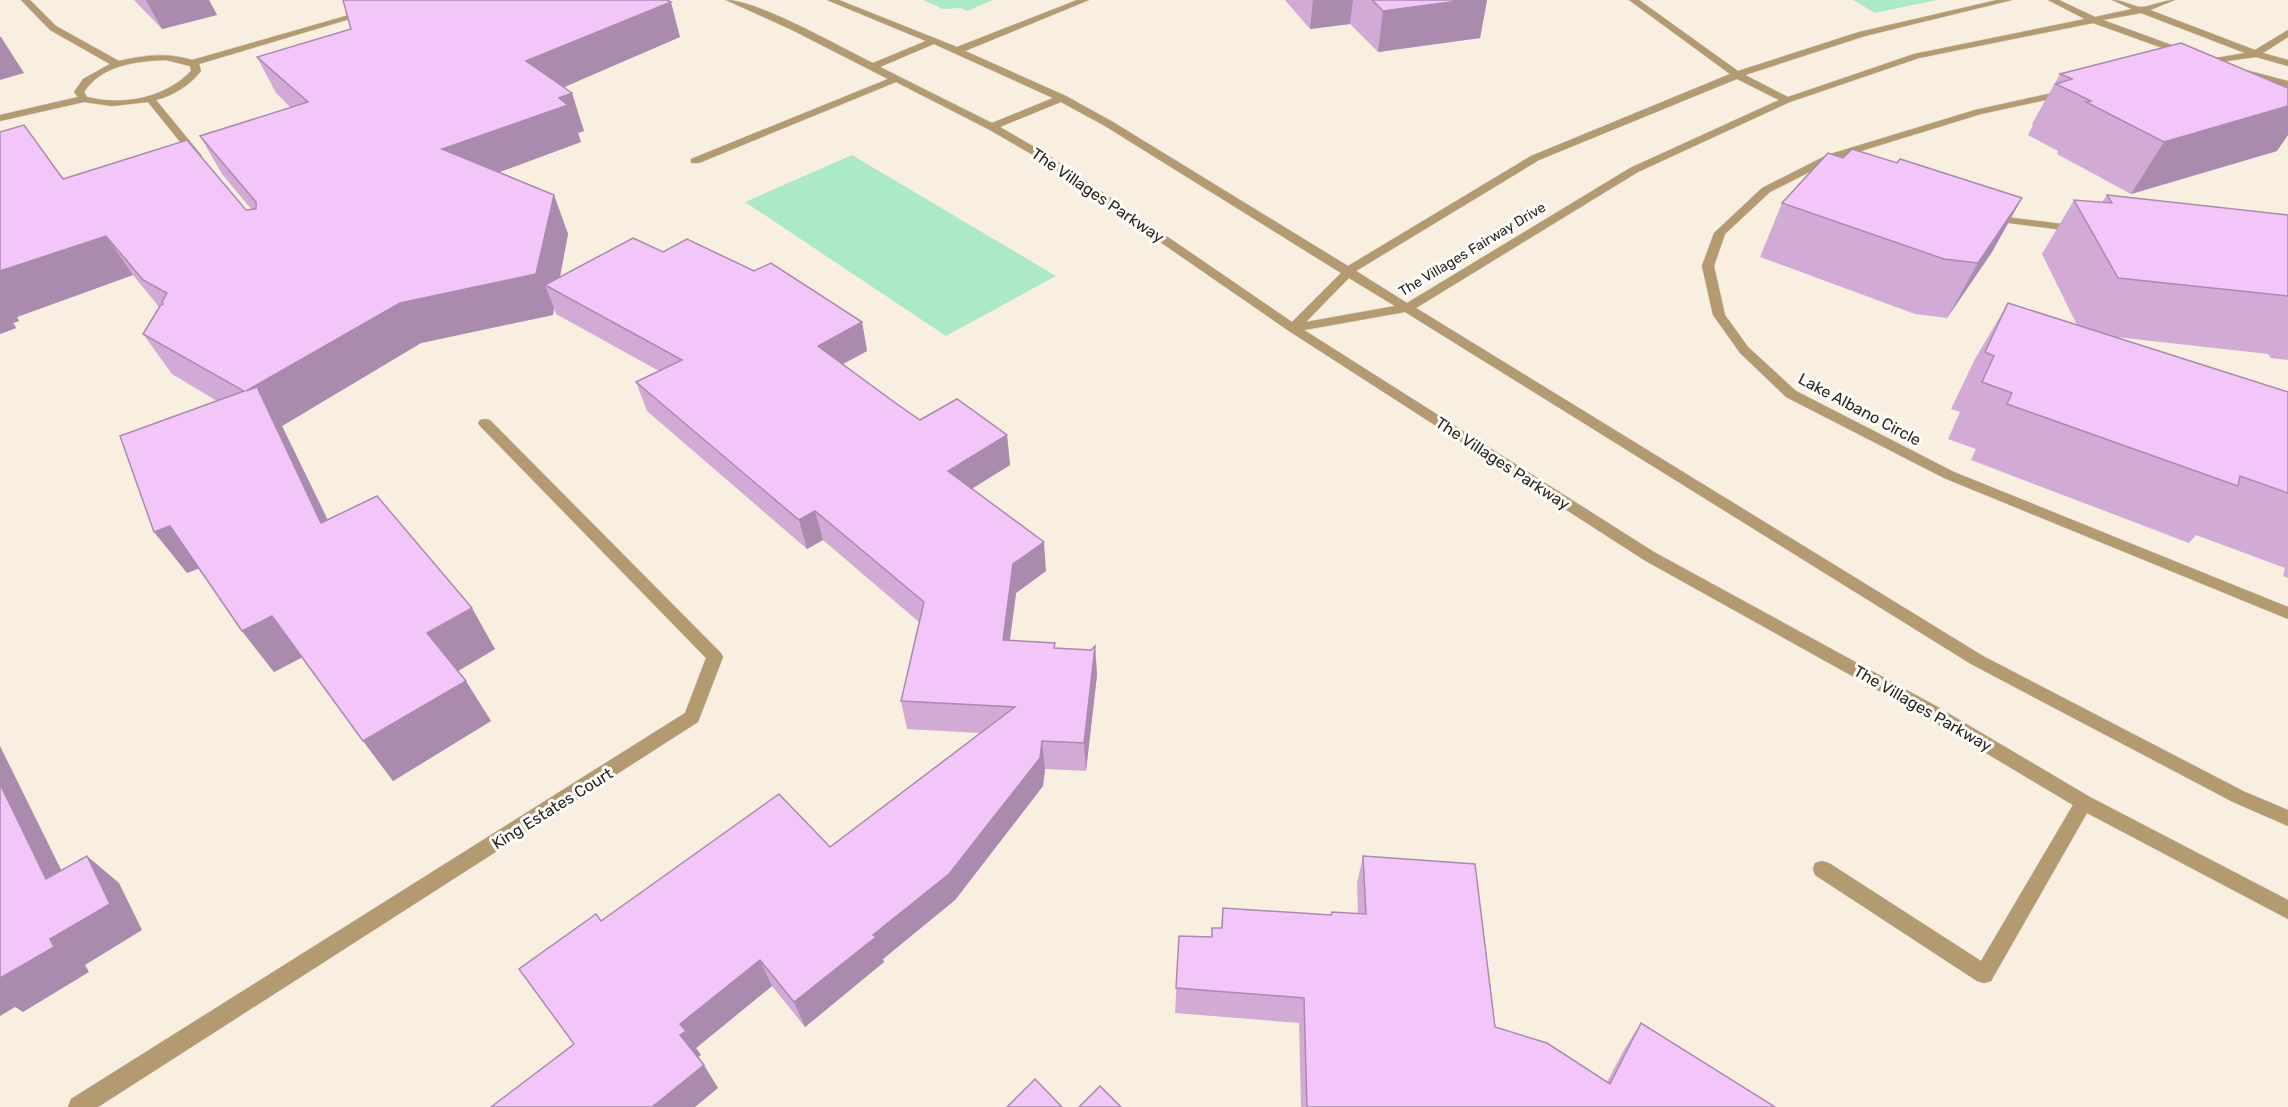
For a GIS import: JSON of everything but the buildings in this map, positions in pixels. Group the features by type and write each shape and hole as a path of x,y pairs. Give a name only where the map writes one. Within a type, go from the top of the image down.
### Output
{"street":[{"path":"25,0 53,28 119,65"},
{"name":"The Villages Parkway","path":"730,0 795,28 992,127 1044,158 1293,328 1649,555 1930,711 2084,802 2288,910"},
{"path":"831,0 959,50 1063,98 1109,124 1977,660 2239,797 2288,818"},
{"path":"959,50 1085,0"},
{"path":"1633,0 1737,75 1787,100"},
{"path":"1293,328 1349,272 1535,158 1737,75 1862,34 2008,0"},
{"path":"2052,0 2094,20 2207,62 2288,84"},
{"path":"2116,0 2256,54 2288,63"},
{"name":"The Villages Fairway Drive","path":"1293,328 1407,308 1634,170 1787,100 1917,56 2141,10 2171,0"},
{"path":"84,99 79,92 82,84 93,75 119,65 151,58 170,57 191,63 378,10"},
{"path":"2184,67 2256,54 2288,33"},
{"path":"872,67 934,40"},
{"path":"0,118 84,99 96,103 114,104 149,98 190,80 196,71 191,63"},
{"path":"694,161 896,79"},
{"name":"Lake Albano Circle","path":"2081,89 1979,112 1831,157 1766,190 1720,233 1708,266 1719,315 1744,350 1791,394 1949,475 2288,613"},
{"path":"149,98 207,167"},
{"path":"992,127 1063,98"},
{"path":"1831,157 1851,166"},
{"path":"1974,216 2028,225 2087,230"},
{"name":"King Estates Court","path":"79,1107 692,717 715,657 485,423"},
{"path":"1821,869 1984,974 2084,802"}],"green space":[{"path":"923,0 993,0 967,11 960,8 943,9"},
{"path":"1853,0 1937,0 1875,13"},
{"path":"852,155 1056,276 946,336 745,202"}]}
